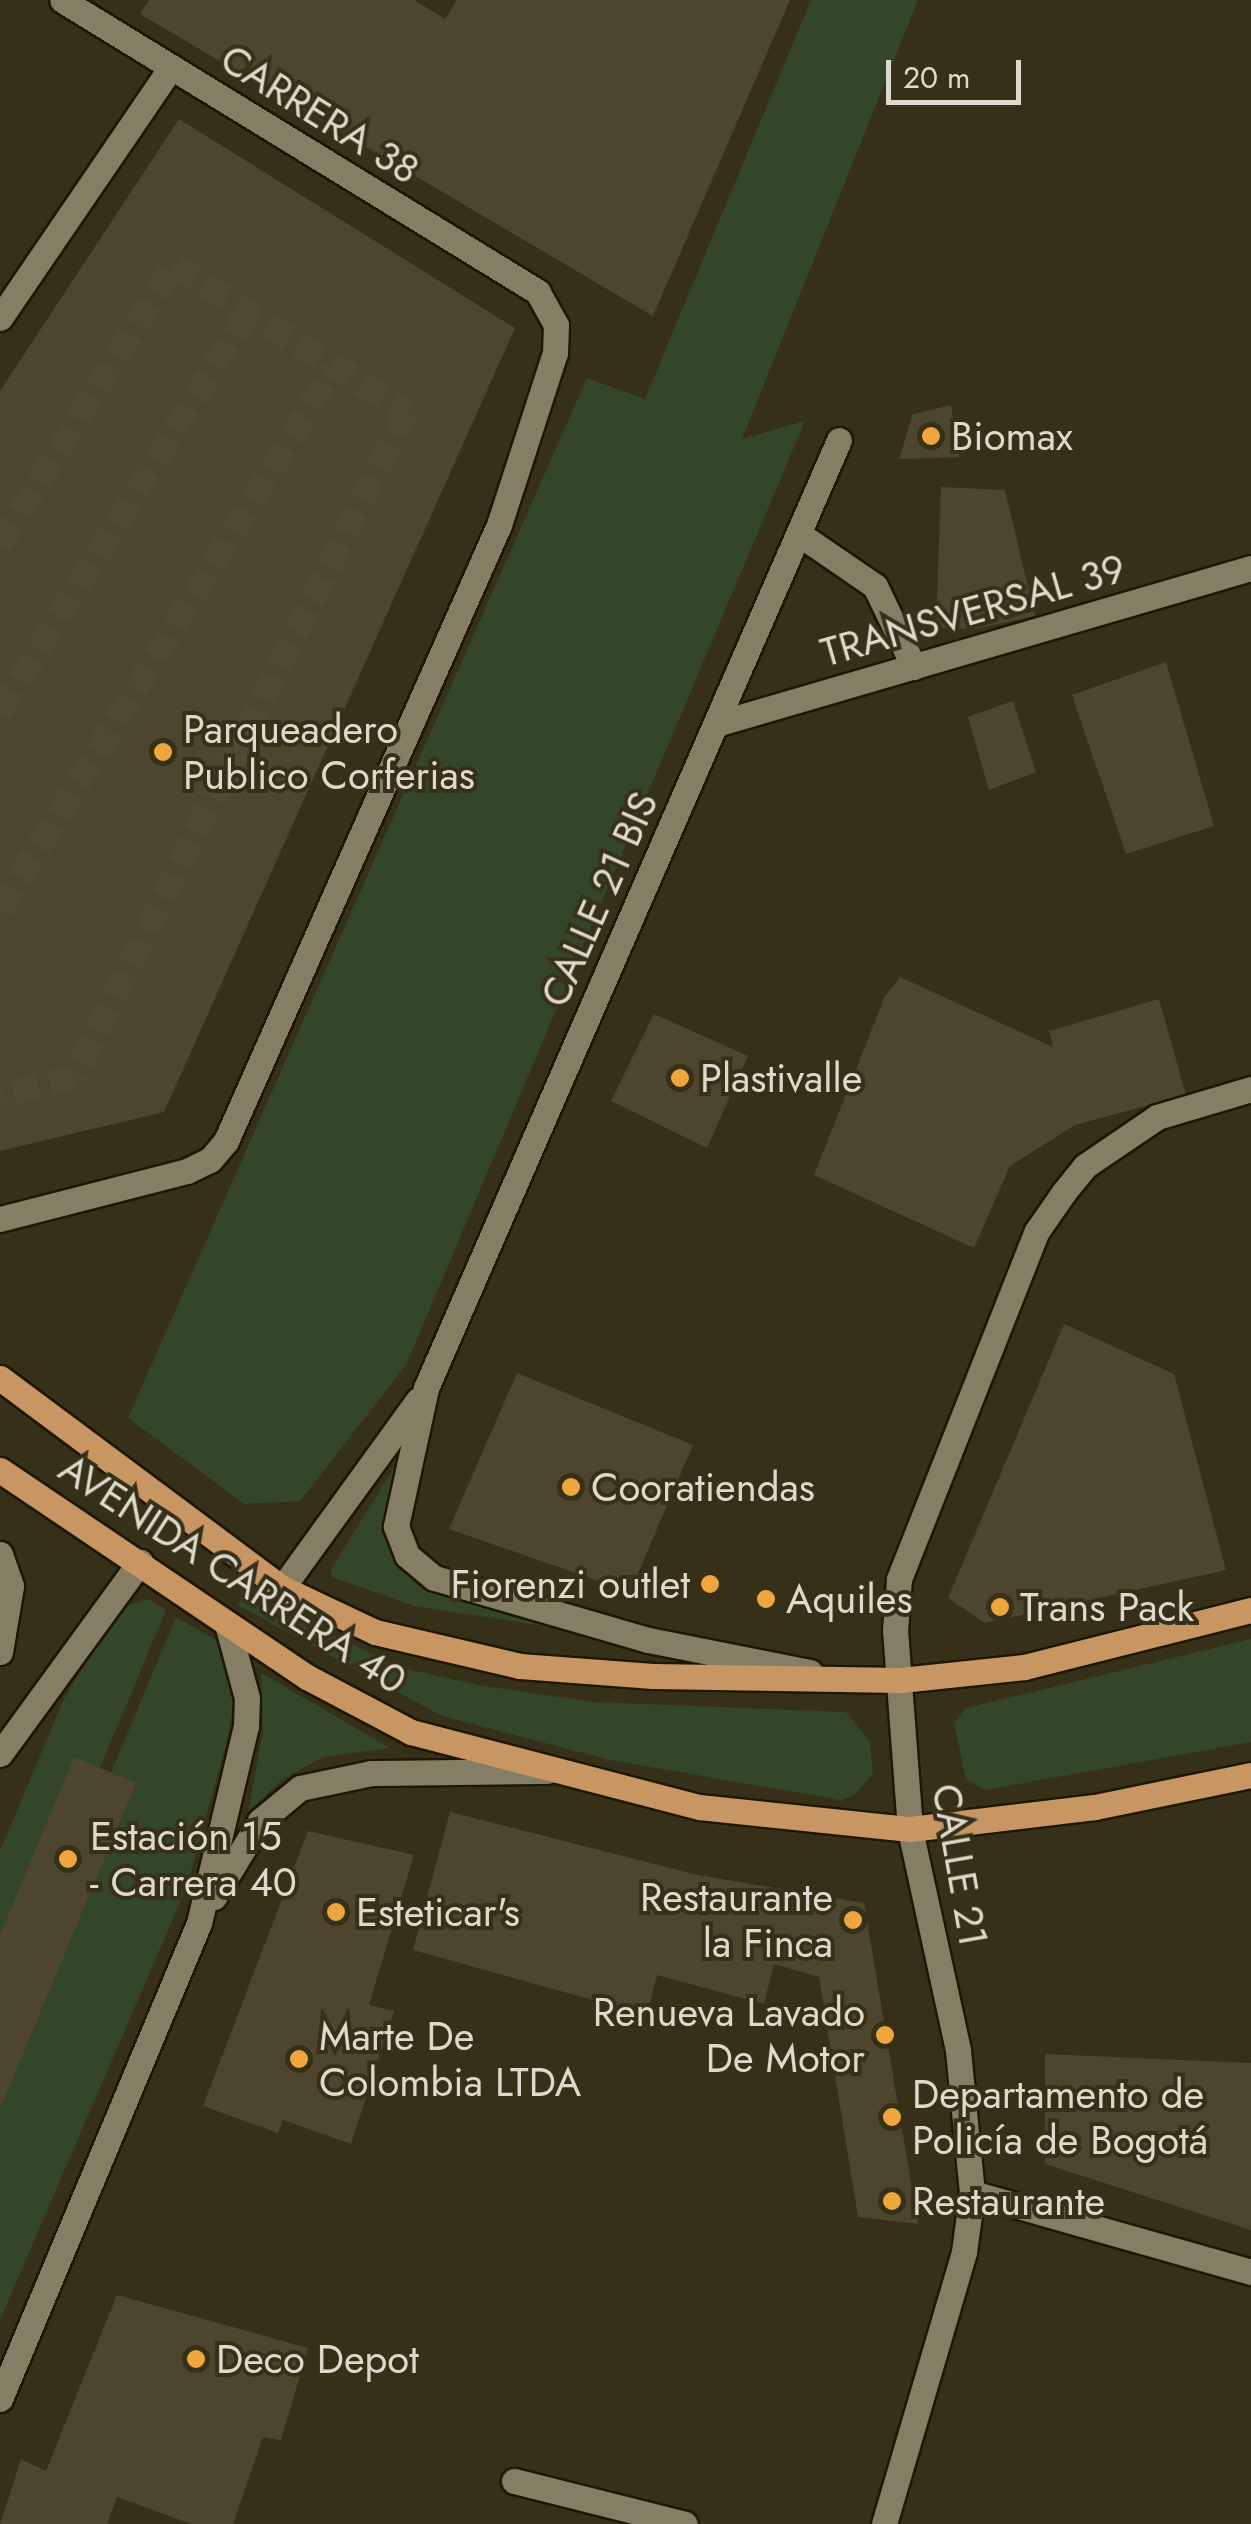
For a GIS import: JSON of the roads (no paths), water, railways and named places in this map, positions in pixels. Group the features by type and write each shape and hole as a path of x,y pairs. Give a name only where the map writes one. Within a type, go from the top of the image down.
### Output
{"main road":[{"name":"AVENIDA CARRERA 40","path":"0,1378 282,1588 376,1632 520,1666 900,1680 1024,1667 1251,1610"},
{"name":"AVENIDA CARRERA 40","path":"0,1470 307,1677 411,1732 557,1771 748,1816 910,1829 1095,1807 1251,1775"}],"street":[{"name":"CARRERA 38","path":"0,1219 187,1171 210,1160 226,1141 499,525 555,353 556,325 538,292 62,0"},
{"path":"0,318 170,66"},
{"name":"CALLE 21 BIS","path":"839,440 426,1388 396,1526 407,1554 434,1578 648,1640 851,1680"},
{"path":"799,534 875,586 914,667"},
{"name":"TRANSVERSAL 39","path":"716,724 1251,568"},
{"name":"CALLE 21","path":"884,2524 964,2252 972,2193 958,2050 910,1829 900,1680 899,1579 1036,1231 1085,1166 1117,1140 1157,1117 1251,1089"},
{"name":"CALLE 21 BIS","path":"282,1588 426,1388"},
{"path":"0,1554 10,1586 0,1652"},
{"path":"0,1754 140,1562"},
{"path":"199,1923 246,1726 248,1698 227,1624"},
{"path":"0,2399 199,1923 260,1822 300,1788 371,1773 557,1771"},
{"path":"972,2193 1251,2272"},
{"path":"514,2482 685,2524"}],"tunnel":[{"path":"0,544 174,265 406,411 74,1077 0,1096"},
{"path":"0,711 246,314"},
{"path":"0,909 333,369"}],"place":[{"name":"Biomax","path":"931,436"},
{"name":"Parqueadero Publico Corferias","path":"163,752"},
{"name":"Plastivalle","path":"680,1078"},
{"name":"Cooratiendas","path":"571,1487"},
{"name":"Fiorenzi outlet","path":"710,1584"},
{"name":"Aquiles","path":"766,1599"},
{"name":"Trans Pack","path":"1000,1607"},
{"name":"Estación 15 - Carrera 40","path":"68,1859"},
{"name":"Esteticar's","path":"336,1912"},
{"name":"Restaurante la Finca","path":"853,1920"},
{"name":"Renueva Lavado De Motor","path":"885,2035"},
{"name":"Marte De Colombia LTDA","path":"299,2059"},
{"name":"Departamento de Policía de Bogotá","path":"892,2117"},
{"name":"Restaurante","path":"892,2201"},
{"name":"Deco Depot","path":"196,2359"}]}
